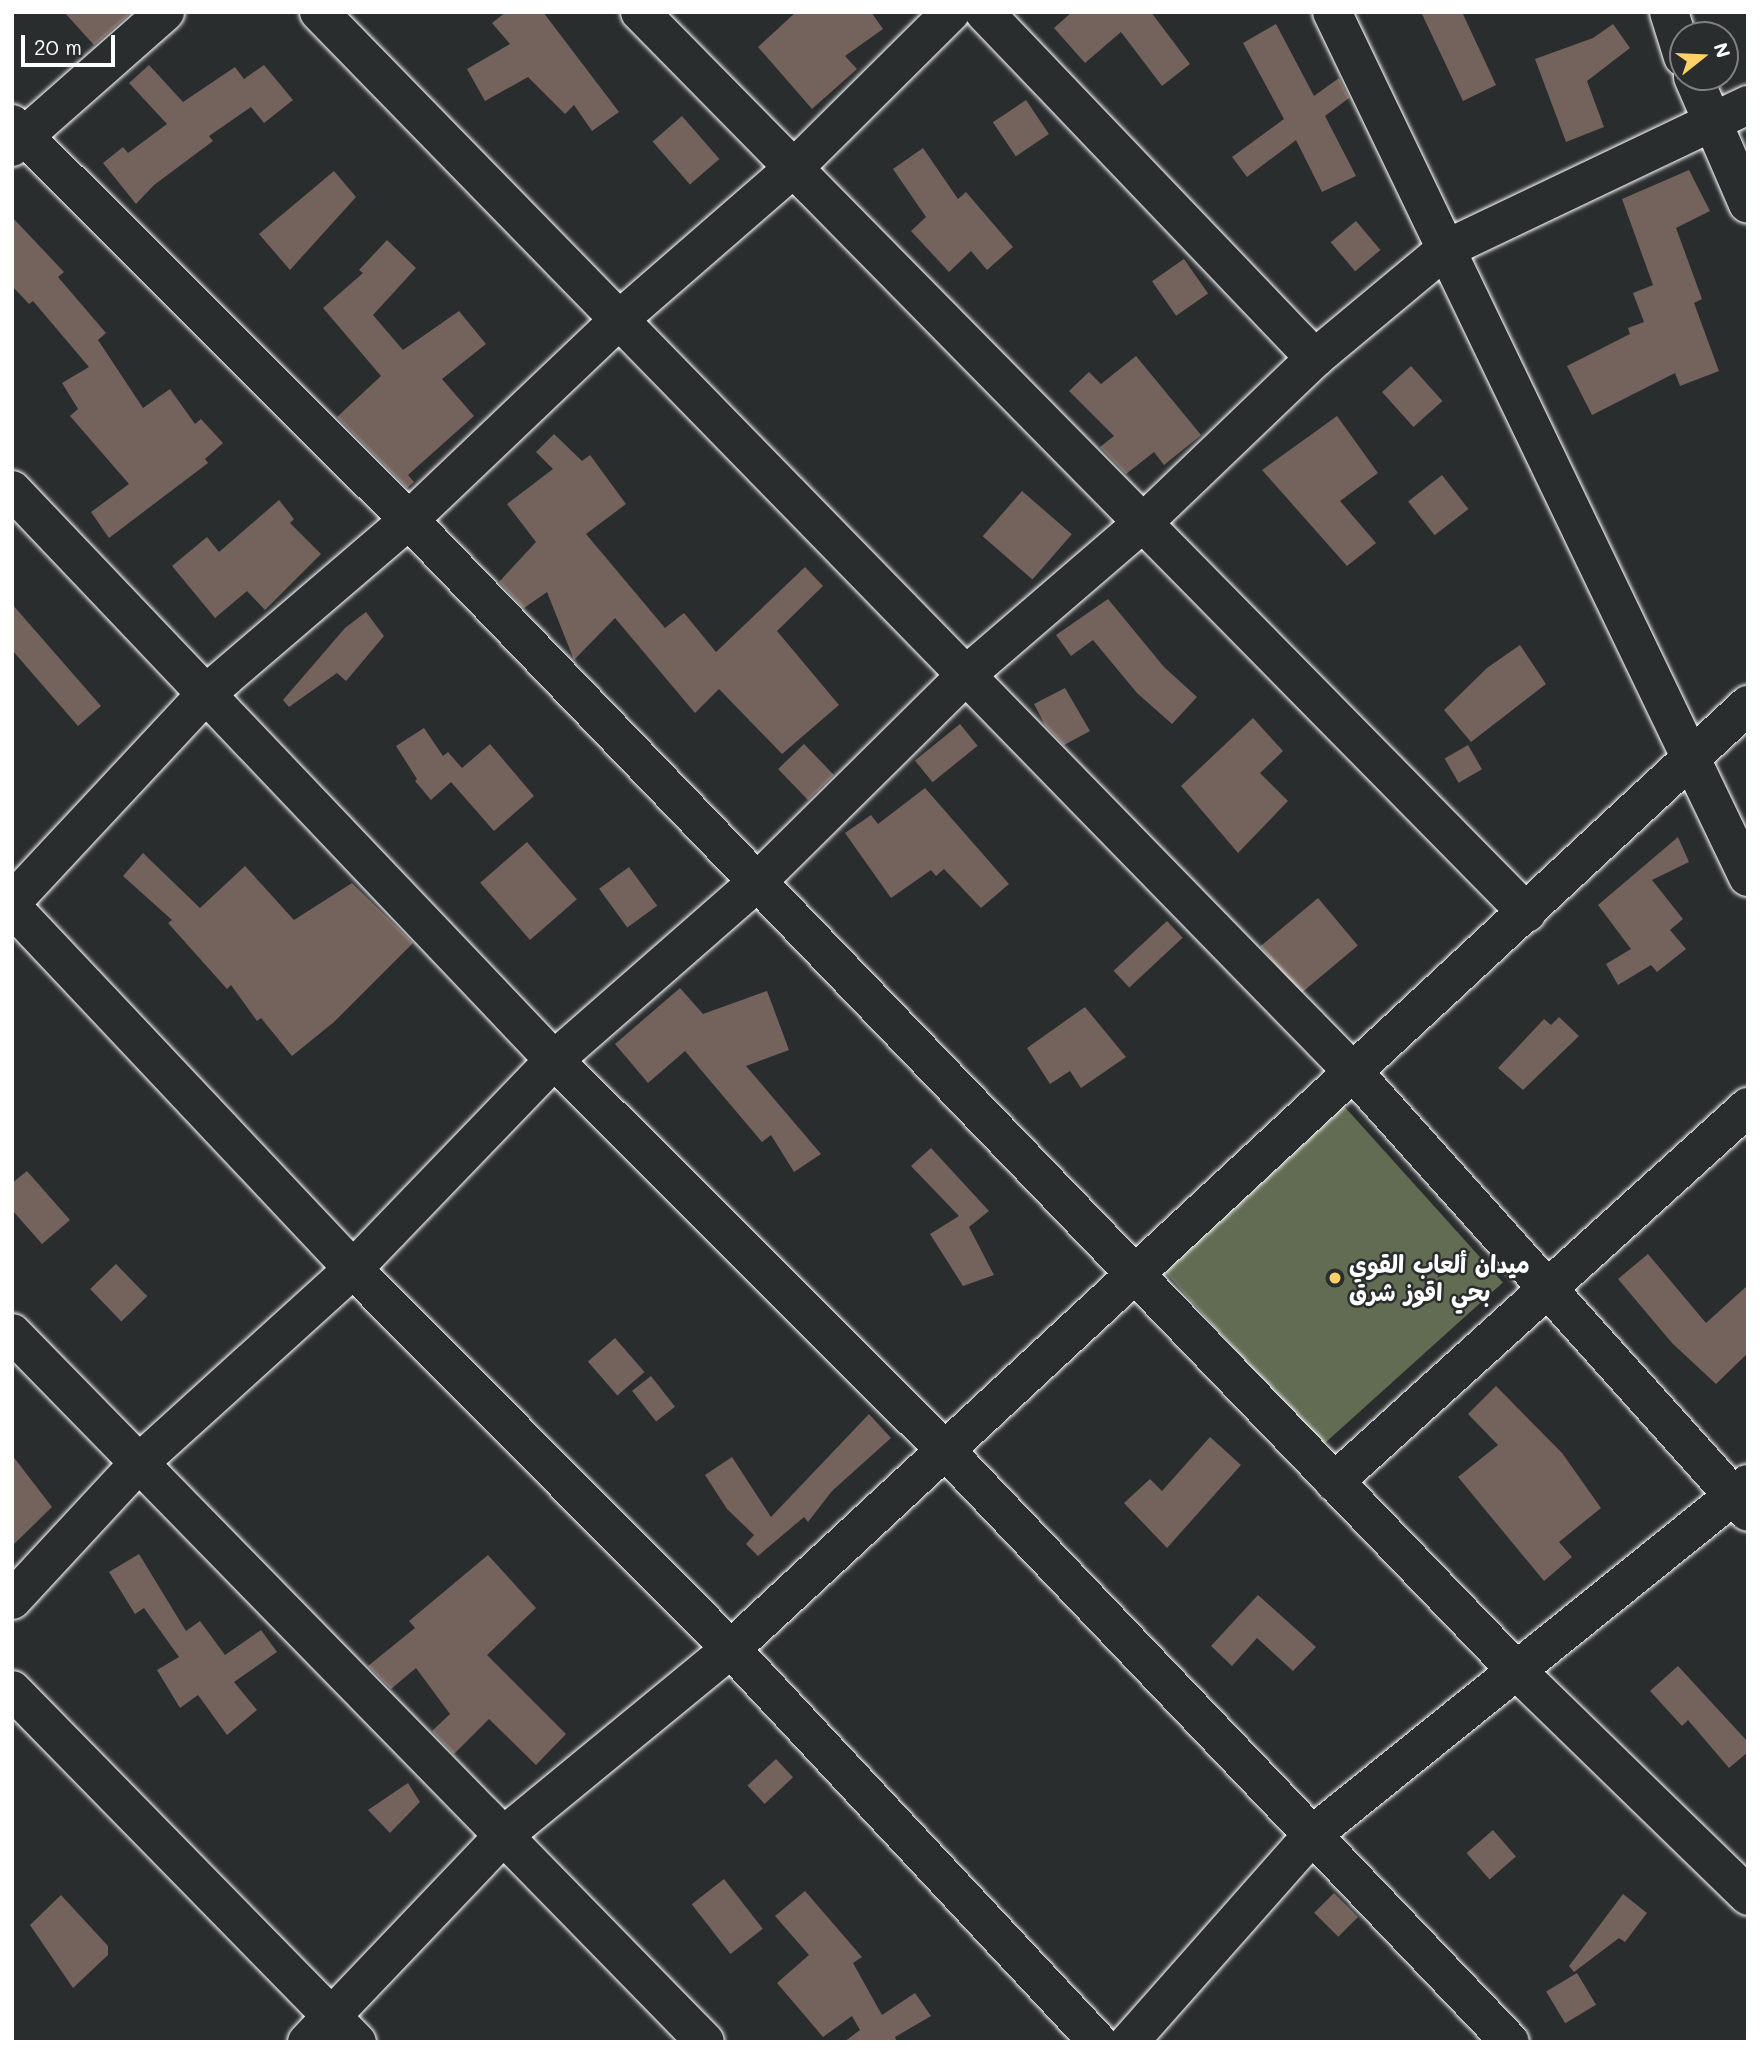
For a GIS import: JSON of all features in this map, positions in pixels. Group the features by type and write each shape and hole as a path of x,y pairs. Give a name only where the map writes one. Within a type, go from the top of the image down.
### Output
{"street":[{"path":"164,12 16,136 409,520 1516,1670 1748,1896"},
{"path":"319,12 621,318 1355,1074 1546,1289 1742,1498 1516,1670 1311,1835 1129,2042"},
{"path":"640,12 1527,913"},
{"path":"951,12 795,167 621,318 409,520 207,693 12,905 353,1269 732,1649 1098,2042"},
{"path":"984,12 1315,358"},
{"path":"1332,12 1748,877"},
{"path":"1708,91 1732,113 1748,204"},
{"path":"12,1600 139,1463 353,1269 554,1060 757,882 966,675 1145,522 1315,358 1446,249 1732,113"},
{"path":"12,490 554,1060 945,1450 1510,2042"},
{"path":"12,1690 332,2034 503,1836 732,1649 1355,1074 1748,705"},
{"path":"1334,1482 1748,1107"},
{"path":"12,1333 705,2042"}],"green space":[{"name":"ميدان ألعاب القوي بحي اقوز شرق","path":"1343,1105 1503,1283 1322,1446 1162,1268"}],"building":[{"path":"64,12 132,12 94,45"},
{"path":"506,12 543,12 619,112 592,131 574,105 565,114 528,77 485,101 467,69 510,44 492,23"},
{"path":"796,12 871,12 883,29 845,56 857,69 812,109 758,47"},
{"path":"1072,12 1151,12 1190,64 1162,86 1121,32 1085,63 1054,28"},
{"path":"1421,12 1462,12 1496,85 1463,101"},
{"path":"1276,24 1314,96 1339,78 1349,98 1325,116 1356,176 1322,192 1296,140 1247,177 1232,157 1284,119 1243,43"},
{"path":"1613,24 1630,48 1587,81 1604,127 1566,142 1535,59 1593,38"},
{"path":"149,65 183,102 235,67 244,79 264,65 293,100 264,123 251,107 209,136 213,141 154,185 136,204 103,163 123,147 128,153 167,124 129,83"},
{"path":"1026,100 1049,134 1016,156 993,122"},
{"path":"682,116 719,159 690,185 653,142"},
{"path":"923,148 958,199 966,192 1013,247 987,270 971,251 949,272 911,231 926,217 893,169"},
{"path":"1689,170 1710,211 1676,228 1702,299 1694,303 1719,371 1680,386 1675,373 1592,415 1567,366 1630,334 1628,328 1644,322 1633,293 1653,285 1622,199"},
{"path":"334,171 356,197 290,270 259,234"},
{"path":"12,217 64,272 58,277 106,333 98,340 143,408 170,389 195,424 201,419 223,443 205,459 208,463 109,538 91,512 129,484 70,416 78,409 62,383 89,367 33,301 29,304 12,286"},
{"path":"1356,221 1380,250 1355,271 1331,242"},
{"path":"387,240 416,268 373,315 403,350 459,311 486,344 442,379 474,416 408,475 414,482 407,488 337,417 381,376 323,308 363,273 359,270"},
{"path":"1184,259 1208,293 1176,316 1152,281"},
{"path":"1136,356 1201,435 1164,465 1154,452 1126,474 1100,447 1114,436 1069,391 1089,372 1101,384"},
{"path":"1411,366 1442,401 1413,427 1382,392"},
{"path":"1337,416 1378,473 1340,501 1376,543 1347,566 1262,470"},
{"path":"554,434 582,461 590,455 626,504 586,534 665,628 684,613 716,652 805,567 823,586 777,631 839,705 782,754 719,689 695,713 615,618 574,660 547,592 524,608 499,582 536,542 507,504 553,469 536,452"},
{"path":"1442,475 1468,509 1435,535 1408,501"},
{"path":"1022,491 1072,534 1032,580 983,536"},
{"path":"279,500 294,519 290,523 321,554 265,610 247,591 215,618 172,566 207,537 219,552"},
{"path":"1108,599 1164,667 1197,697 1172,724 1137,693 1093,640 1071,656 1056,635"},
{"path":"12,604 101,706 78,726 12,650"},
{"path":"366,612 384,636 346,681 337,673 289,707 283,700 345,628"},
{"path":"1520,645 1546,684 1471,742 1444,710 1487,668"},
{"path":"1065,688 1090,731 1064,745 1045,725 1034,704"},
{"path":"1253,718 1283,751 1260,773 1288,801 1238,853 1181,786"},
{"path":"960,724 978,746 933,782 915,761"},
{"path":"424,728 443,756 448,752 462,768 490,744 534,796 494,831 451,782 431,800 415,781 417,779 396,746"},
{"path":"804,744 834,775 808,800 778,769"},
{"path":"1468,745 1482,769 1459,783 1445,758"},
{"path":"925,788 1009,884 981,908 944,869 936,876 931,870 891,898 845,833 871,815 878,824"},
{"path":"1678,837 1689,862 1652,880 1683,919 1670,930 1686,949 1657,972 1651,965 1618,985 1606,964 1631,949 1598,905"},
{"path":"527,842 577,899 530,940 480,883"},
{"path":"143,853 200,908 245,866 294,920 352,883 413,943 334,1022 292,1056 261,1018 257,1021 231,985 227,989 168,923 172,920 123,876"},
{"path":"629,867 657,906 627,928 599,889"},
{"path":"1318,898 1358,945 1300,994 1261,946"},
{"path":"1167,921 1183,938 1129,988 1114,971"},
{"path":"680,988 703,1014 767,991 789,1050 746,1066 821,1154 794,1172 771,1135 762,1142 685,1051 648,1083 615,1044"},
{"path":"1085,1007 1126,1057 1081,1088 1070,1071 1050,1084 1027,1048"},
{"path":"1559,1017 1579,1036 1523,1090 1498,1068 1544,1019 1551,1025"},
{"path":"931,1148 989,1211 969,1227 994,1275 963,1286 930,1234 959,1216 911,1166"},
{"path":"27,1171 70,1220 42,1244 12,1210 12,1183"},
{"path":"1648,1254 1706,1323 1748,1285 1748,1353 1716,1384 1672,1343 1618,1279"},
{"path":"116,1264 147,1296 121,1321 90,1289"},
{"path":"615,1338 645,1372 617,1396 588,1362"},
{"path":"651,1376 675,1407 656,1422 632,1391"},
{"path":"1496,1386 1562,1453 1601,1508 1559,1542 1572,1557 1544,1581 1458,1477 1498,1445 1468,1414"},
{"path":"869,1414 891,1438 832,1491 808,1522 804,1517 758,1556 746,1544 754,1535 727,1509 705,1475 732,1457 771,1517"},
{"path":"1210,1437 1241,1465 1167,1548 1124,1503 1150,1479 1162,1491"},
{"path":"12,1455 52,1507 12,1546"},
{"path":"139,1554 186,1631 200,1621 225,1655 261,1630 277,1652 234,1682 257,1710 227,1735 198,1695 180,1708 157,1670 179,1657 144,1608 135,1614 109,1572"},
{"path":"488,1555 536,1608 487,1655 566,1734 536,1765 489,1719 454,1754 432,1731 450,1714 416,1668 391,1689 368,1666 415,1628 409,1621"},
{"path":"1258,1595 1316,1647 1293,1671 1257,1638 1232,1666 1211,1646"},
{"path":"1678,1666 1748,1742 1748,1752 1729,1768 1688,1720 1682,1726 1650,1691"},
{"path":"776,1759 793,1777 765,1804 747,1786"},
{"path":"408,1783 420,1802 390,1833 368,1810"},
{"path":"1493,1830 1516,1856 1490,1879 1467,1853"},
{"path":"724,1879 763,1929 730,1954 692,1904"},
{"path":"805,1891 862,1957 853,1963 882,2015 915,1993 931,2016 895,2037 897,2042 844,2042 860,2030 852,2016 823,2037 777,1983 809,1955 775,1916"},
{"path":"1334,1893 1358,1917 1338,1937 1314,1913"},
{"path":"1623,1894 1647,1913 1625,1942 1619,1938 1574,1972 1569,1966"},
{"path":"61,1895 108,1946 108,1955 73,1988 30,1925"},
{"path":"1577,1973 1596,2005 1565,2023 1546,1992"}],"place":[{"name":"ميدان ألعاب القوي بحي اقوز شرق","path":"1335,1278"}]}
